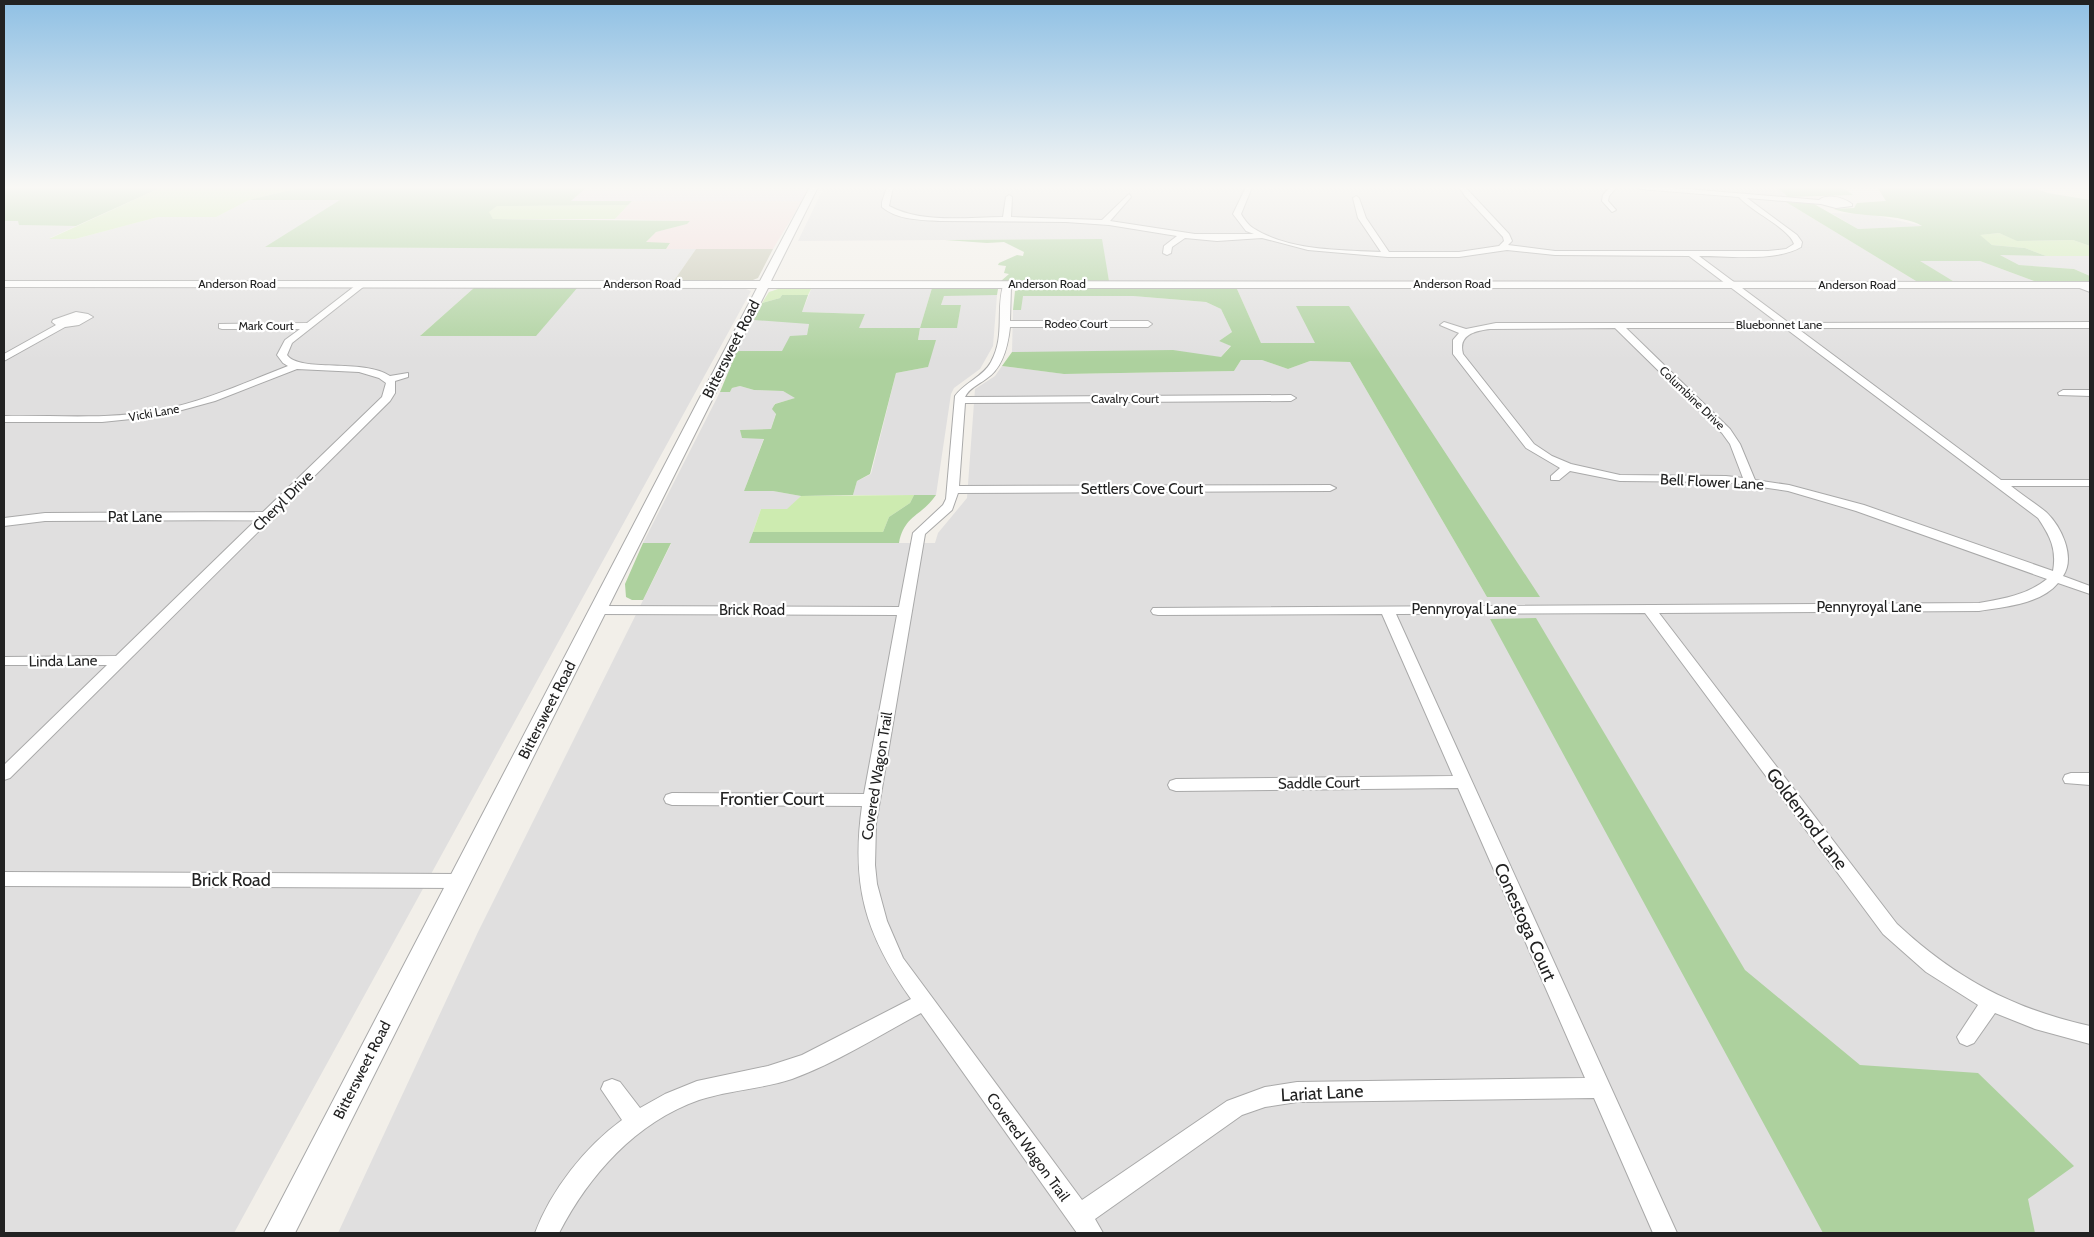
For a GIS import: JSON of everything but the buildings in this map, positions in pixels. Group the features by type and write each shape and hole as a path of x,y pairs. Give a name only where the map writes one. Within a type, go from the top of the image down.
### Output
{"street":[{"name":"Bittersweet Road","path":"280,1233 784,245"},
{"path":"1167,253 1170,245"},
{"path":"1291,245 1316,250 1386,254 1468,254 1502,248 1546,253 1768,253 1799,247 1799,245"},
{"path":"1380,245 1386,254"},
{"path":"1502,248 1505,245"},
{"path":"1690,253 2033,507 2058,534 2066,551 2067,565 2061,579"},
{"name":"Anderson Road","path":"4,284 2085,285"},
{"path":"363,284 288,342 282,352 286,361 296,366 361,370 379,374 388,380 406,375"},
{"path":"960,400 966,388 992,367 1002,345 1007,284"},
{"path":"2085,285 2090,290"},
{"path":"4,358 63,325 82,321 88,317 78,314"},
{"name":"Rodeo Court","path":"1004,324 1148,324"},
{"path":"1444,325 1467,332"},
{"name":"Bluebonnet Lane","path":"1467,332 1502,325 2090,325"},
{"name":"Columbine Drive","path":"1617,325 1726,431 1735,444 1750,482"},
{"name":"Mark Court","path":"222,326 309,326"},
{"name":"Bell Flower Lane","path":"1467,332 1461,335 1456,344 1458,354 1530,446 1548,458 1568,467 1620,478 1709,479 1750,482 1790,488 1833,499 2090,590"},
{"name":"Vicki Lane","path":"4,419 99,419 166,415 211,400 296,366"},
{"name":"Cheryl Drive","path":"4,774 386,399 392,387 388,380"},
{"path":"2062,393 2090,394"},
{"name":"Cavalry Court","path":"960,400 1291,398"},
{"name":"Covered Wagon Trail","path":"960,400 952,499 948,507 919,533 871,800 865,843 866,878 872,906 881,933 896,963 1085,1225"},
{"path":"1555,478 1568,467"},
{"path":"2001,483 2090,483"},
{"name":"Settlers Cove Court","path":"953,490 1330,488"},
{"name":"Pat Lane","path":"4,522 45,517 268,516"},
{"name":"Pennyroyal Lane","path":"1158,611 1979,607 2004,604 2033,596 2061,579"},
{"name":"Goldenrod Lane","path":"1648,608 1890,929 1939,971 1992,1002"},
{"name":"Brick Road","path":"598,610 905,611"},
{"name":"Conestoga Court","path":"1387,610 1462,782 1665,1233"},
{"name":"Linda Lane","path":"4,661 122,660"},
{"path":"2071,780 2090,779"},
{"name":"Saddle Court","path":"1176,785 1462,782"},
{"name":"Frontier Court","path":"672,798 871,800"},
{"name":"Brick Road","path":"4,879 459,881"},
{"path":"547,1233 573,1187 593,1161 637,1122 665,1105 696,1092 728,1083 784,1072 811,1062 923,1002"},
{"path":"1967,1037 1992,1002 2048,1025 2090,1034"},
{"name":"Lariat Lane","path":"1085,1225 1211,1122 1235,1108 1265,1097 1297,1092 1601,1088"},
{"path":"612,1089 637,1122"}],"shaded area":[{"path":"4,245 271,245 267,247 696,249 673,282 4,280"},
{"path":"669,245 776,245 773,249 666,249"},
{"path":"1102,245 1856,245 1916,281 1109,281"},
{"path":"696,249 773,249 758,278 748,282 673,282"},
{"path":"2000,255 2090,256 2090,276 2074,269 2019,265"},
{"path":"1918,261 1980,261 2034,281 1953,281"},
{"path":"4,287 475,287 421,335 578,287 741,287 751,291 234,1233 4,1233"},
{"path":"812,287 932,288 920,328 858,328 865,314 802,312"},
{"path":"2090,288 2090,1233 338,1233 478,932 671,544 643,543 720,392 730,392 732,388 740,386 754,390 783,391 796,398 774,404 776,413 771,429 740,430 764,438 744,491 773,491 801,496 788,509 761,509 749,543 935,543 938,533 967,498 975,389 995,376 1002,366 1065,374 1234,371 1241,360 1262,360 1288,369 1310,361 1350,362 1487,597 1349,306 1315,343 1261,343 1237,289"},
{"path":"944,295 997,295 993,346 980,369 954,388 951,394 936,495 853,495 857,481 871,474 896,373 928,367 918,340 920,328 957,328 961,305 941,305"},
{"path":"1022,296 1133,296 1206,302 1221,309 1232,332 1219,341 1231,345 1221,357 1012,352 1013,310 1021,310"},
{"path":"754,320 809,323 807,335 783,351 737,351"}],"green space":[{"path":"269,245 669,245 666,249 265,247"},
{"path":"1009,245 1103,245 1109,281 1001,281 1009,274 1004,273 1006,266 998,265 999,263 1017,255 1023,256 1024,252"},
{"path":"1856,245 1992,245 2025,248 2046,256 2000,255 2019,265 2074,269 2090,276 2090,282 2034,281 1980,261 1920,261 1953,281 1916,281"},
{"path":"1992,245 2086,245 2090,246 2090,256 2046,256 2025,248"},
{"path":"475,287 578,287 536,336 420,336"},
{"path":"784,287 812,287 808,295 782,295 780,298 762,303 769,292"},
{"path":"932,288 998,289 997,295 944,296 941,305 961,305 957,328 920,328"},
{"path":"1022,289 1237,289 1261,343 1315,343 1296,306 1349,306 1540,597 1487,597 1350,362 1310,361 1288,369 1262,360 1241,360 1234,371 1064,374 1002,366 1012,352 1173,350 1221,357 1231,346 1219,341 1232,332 1221,309 1206,302 1133,296 1023,296 1021,310 1013,310 1015,291"},
{"path":"782,295 808,295 802,312 865,314 859,328 920,328 918,340 936,340 928,367 896,373 870,474 857,481 853,495 801,496 773,491 744,491 764,439 742,438 740,430 771,429 776,414 772,409 775,404 795,398 783,391 754,390 740,386 732,388 730,392 720,392 737,351 782,351 790,336 807,335 809,324 754,320 762,303 780,298"},
{"path":"914,495 910,503 889,517 883,532 753,532 761,509 787,509 801,496"},
{"path":"914,495 936,495 931,502 909,521 901,534 899,543 749,543 753,532 883,532 889,517 910,503"},
{"path":"643,543 671,543 643,600 632,600 626,597 625,584"},
{"path":"1536,618 1745,970 1860,1065 1978,1073 2074,1166 2028,1199 2035,1233 1823,1233 1490,619"}]}
